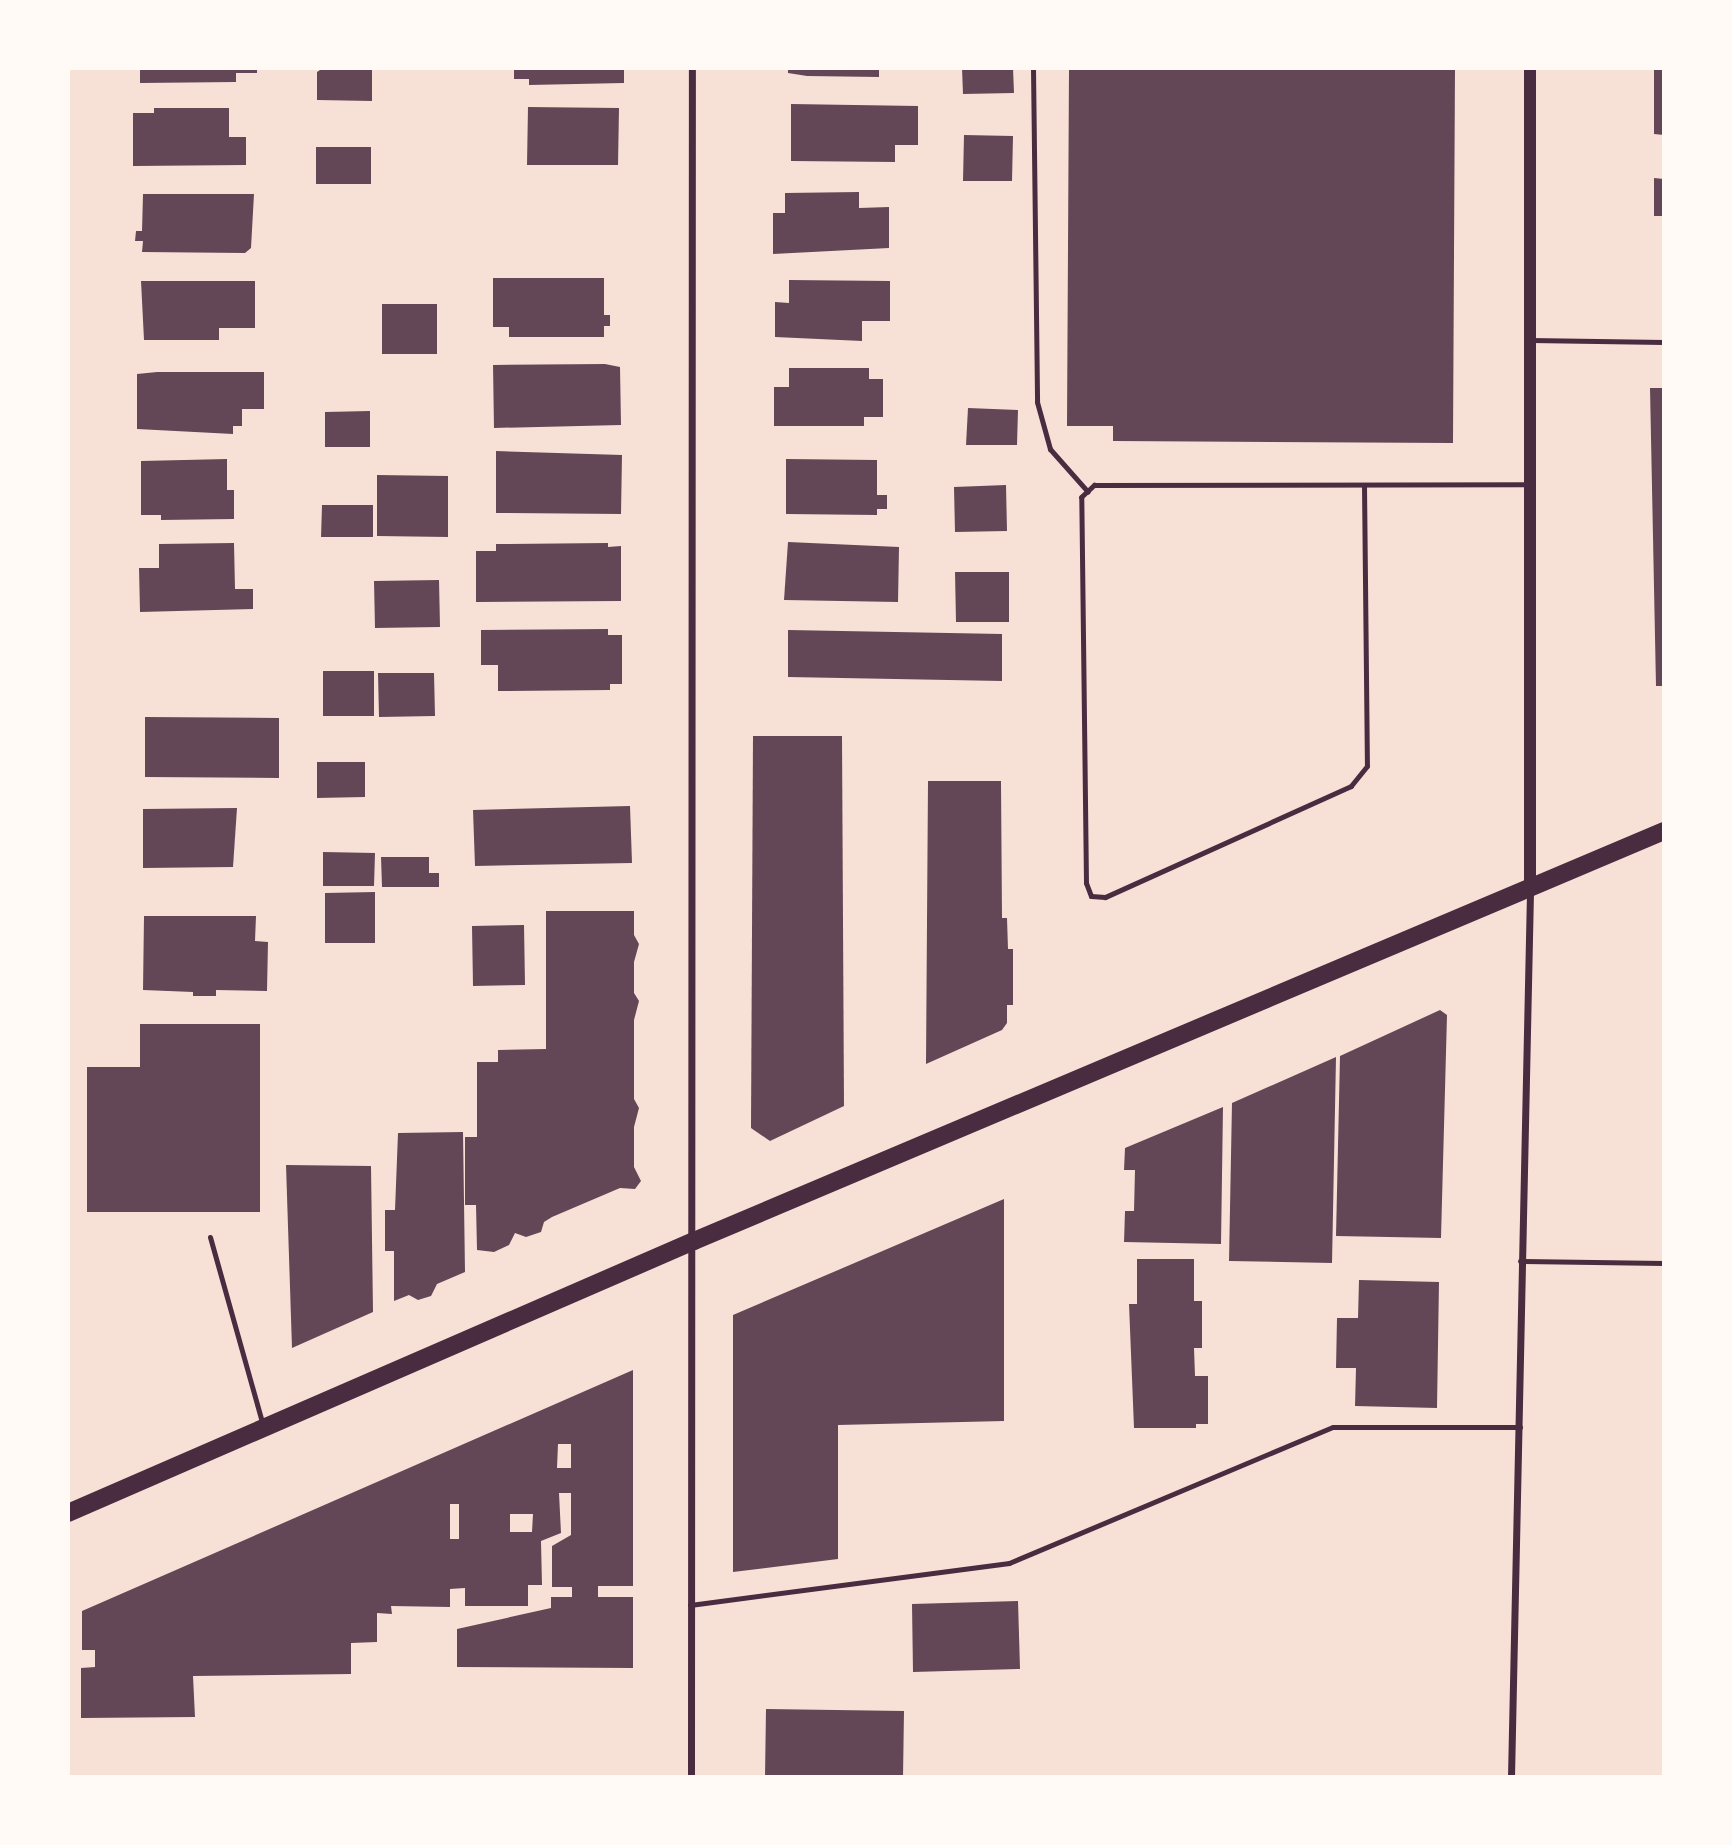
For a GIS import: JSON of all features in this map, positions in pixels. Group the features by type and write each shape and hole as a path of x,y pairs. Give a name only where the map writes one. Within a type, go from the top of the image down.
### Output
{"main road":[{"path":"68,1513 694,1241 1664,831"}],"street":[{"path":"691,1777 694,1241 692,68"},
{"path":"1511,1777 1530,888 1530,68"}],"lane":[{"path":"1033,68 1037,402 1050,449 1088,492"},
{"path":"1530,340 1664,342"},
{"path":"1364,485 1367,766 1351,786 1105,897 1091,895 1086,883 1081,497 1094,485 1530,484"},
{"path":"210,1237 264,1429"},
{"path":"1520,1261 1664,1263"},
{"path":"691,1605 1009,1563 1333,1427 1520,1427"}],"building":[{"path":"140,68 257,68 257,73 236,73 236,82 140,83"},
{"path":"323,68 372,68 372,101 317,100 317,72"},
{"path":"514,68 624,68 624,83 529,85 529,79 514,79"},
{"path":"788,68 879,68 879,77 807,76 788,73"},
{"path":"962,68 1013,68 1014,93 963,94"},
{"path":"1069,68 1455,68 1453,443 1113,441 1113,426 1067,426"},
{"path":"1654,70 1664,70 1664,135 1654,134"},
{"path":"791,104 918,106 918,145 895,145 895,162 791,161"},
{"path":"528,107 619,108 618,165 527,165"},
{"path":"154,108 229,108 229,137 246,137 246,165 133,166 133,113 154,113"},
{"path":"964,135 1013,136 1012,181 963,181"},
{"path":"316,147 371,147 371,184 316,184"},
{"path":"1654,178 1664,179 1664,216 1654,216"},
{"path":"859,192 859,208 889,207 889,248 773,254 773,213 785,213 785,193"},
{"path":"143,194 254,194 251,248 245,253 142,252 143,241 135,241 136,231 142,231"},
{"path":"493,278 604,278 604,315 610,315 610,326 604,326 604,337 509,337 509,327 493,327"},
{"path":"789,280 890,281 890,321 862,321 862,341 775,337 775,302 789,303"},
{"path":"141,281 255,281 255,328 219,328 219,340 144,340"},
{"path":"382,304 437,304 437,354 382,354"},
{"path":"605,364 620,367 621,425 494,428 493,365"},
{"path":"789,368 869,368 869,379 883,379 883,417 864,417 864,426 774,426 774,387 789,387"},
{"path":"264,372 264,409 242,409 242,426 233,426 233,434 137,429 137,374"},
{"path":"1650,388 1664,388 1664,686 1656,686"},
{"path":"968,408 1018,410 1017,445 966,445"},
{"path":"370,411 370,447 325,447 325,412"},
{"path":"496,451 622,455 621,514 496,513"},
{"path":"227,459 227,490 234,490 234,519 161,520 161,515 141,515 141,461"},
{"path":"786,459 877,460 877,495 887,495 887,509 877,509 877,515 786,514"},
{"path":"377,475 448,476 448,537 377,536"},
{"path":"1006,485 1007,531 955,532 954,487"},
{"path":"322,505 373,505 373,537 321,537"},
{"path":"788,542 899,547 898,602 784,600"},
{"path":"234,543 235,589 253,589 253,609 140,612 139,568 159,568 159,544"},
{"path":"608,543 608,547 621,546 621,601 476,602 476,551 496,551 496,544"},
{"path":"955,572 1009,572 1009,622 956,622"},
{"path":"439,580 440,627 375,628 374,581"},
{"path":"608,629 608,635 622,635 622,684 610,684 610,690 498,691 498,665 481,665 481,630"},
{"path":"788,630 1002,634 1002,681 788,677"},
{"path":"323,671 374,671 374,716 323,716"},
{"path":"378,673 434,673 435,716 379,717"},
{"path":"145,717 279,718 279,778 145,777"},
{"path":"753,736 842,736 844,1106 770,1141 751,1128"},
{"path":"317,762 365,762 365,797 317,798"},
{"path":"928,781 1001,781 1002,918 1007,918 1008,949 1013,949 1013,1005 1007,1005 1007,1023 1002,1030 926,1064"},
{"path":"630,806 632,863 475,866 473,810"},
{"path":"237,808 233,867 143,868 143,809"},
{"path":"323,852 375,853 374,886 323,886"},
{"path":"381,857 429,857 429,873 439,873 439,887 382,887"},
{"path":"375,892 375,943 325,943 325,893"},
{"path":"546,911 634,911 634,935 639,944 634,962 634,993 639,1001 634,1020 634,1099 639,1108 634,1127 634,1167 641,1181 635,1189 620,1188 552,1217 544,1222 541,1232 526,1237 515,1233 509,1245 494,1252 477,1250 476,1205 465,1205 465,1137 477,1137 477,1062 498,1062 498,1050 546,1049"},
{"path":"144,916 256,916 255,941 268,942 267,991 216,990 216,996 193,996 193,992 143,990"},
{"path":"524,925 525,985 473,986 472,926"},
{"path":"1440,1010 1447,1015 1441,1238 1336,1236 1340,1056"},
{"path":"140,1024 260,1024 260,1212 87,1212 87,1067 140,1067"},
{"path":"1336,1057 1332,1263 1229,1261 1232,1103"},
{"path":"1223,1107 1221,1244 1124,1242 1125,1211 1134,1211 1135,1170 1124,1170 1125,1148"},
{"path":"463,1132 465,1272 437,1284 431,1296 418,1300 409,1295 394,1301 394,1251 385,1251 385,1210 395,1210 398,1133"},
{"path":"286,1165 371,1166 373,1312 292,1348"},
{"path":"1004,1199 1004,1421 838,1425 838,1559 733,1572 733,1315"},
{"path":"1137,1259 1194,1259 1194,1301 1202,1301 1202,1348 1194,1348 1195,1376 1208,1376 1208,1424 1196,1424 1196,1428 1134,1428 1129,1304 1137,1304"},
{"path":"1359,1280 1439,1282 1437,1408 1355,1406 1356,1368 1336,1368 1337,1318 1358,1318"},
{"path":"633,1370 633,1586 598,1586 598,1597 633,1597 633,1668 457,1667 457,1629 551,1608 551,1597 572,1597 572,1587 552,1587 552,1546 571,1535 571,1493 559,1493 561,1533 541,1541 542,1585 528,1585 528,1606 465,1606 465,1588 450,1589 450,1607 391,1606 392,1614 377,1613 377,1642 351,1643 351,1674 193,1676 195,1717 81,1718 81,1668 95,1667 95,1650 82,1650 82,1611","holes":["558,1444 571,1444 571,1468 557,1468","450,1504 459,1504 459,1539 450,1539","510,1514 533,1514 532,1532 510,1532"]},
{"path":"1018,1601 1020,1669 913,1672 912,1604"},
{"path":"766,1709 904,1711 903,1777 765,1777"}]}
